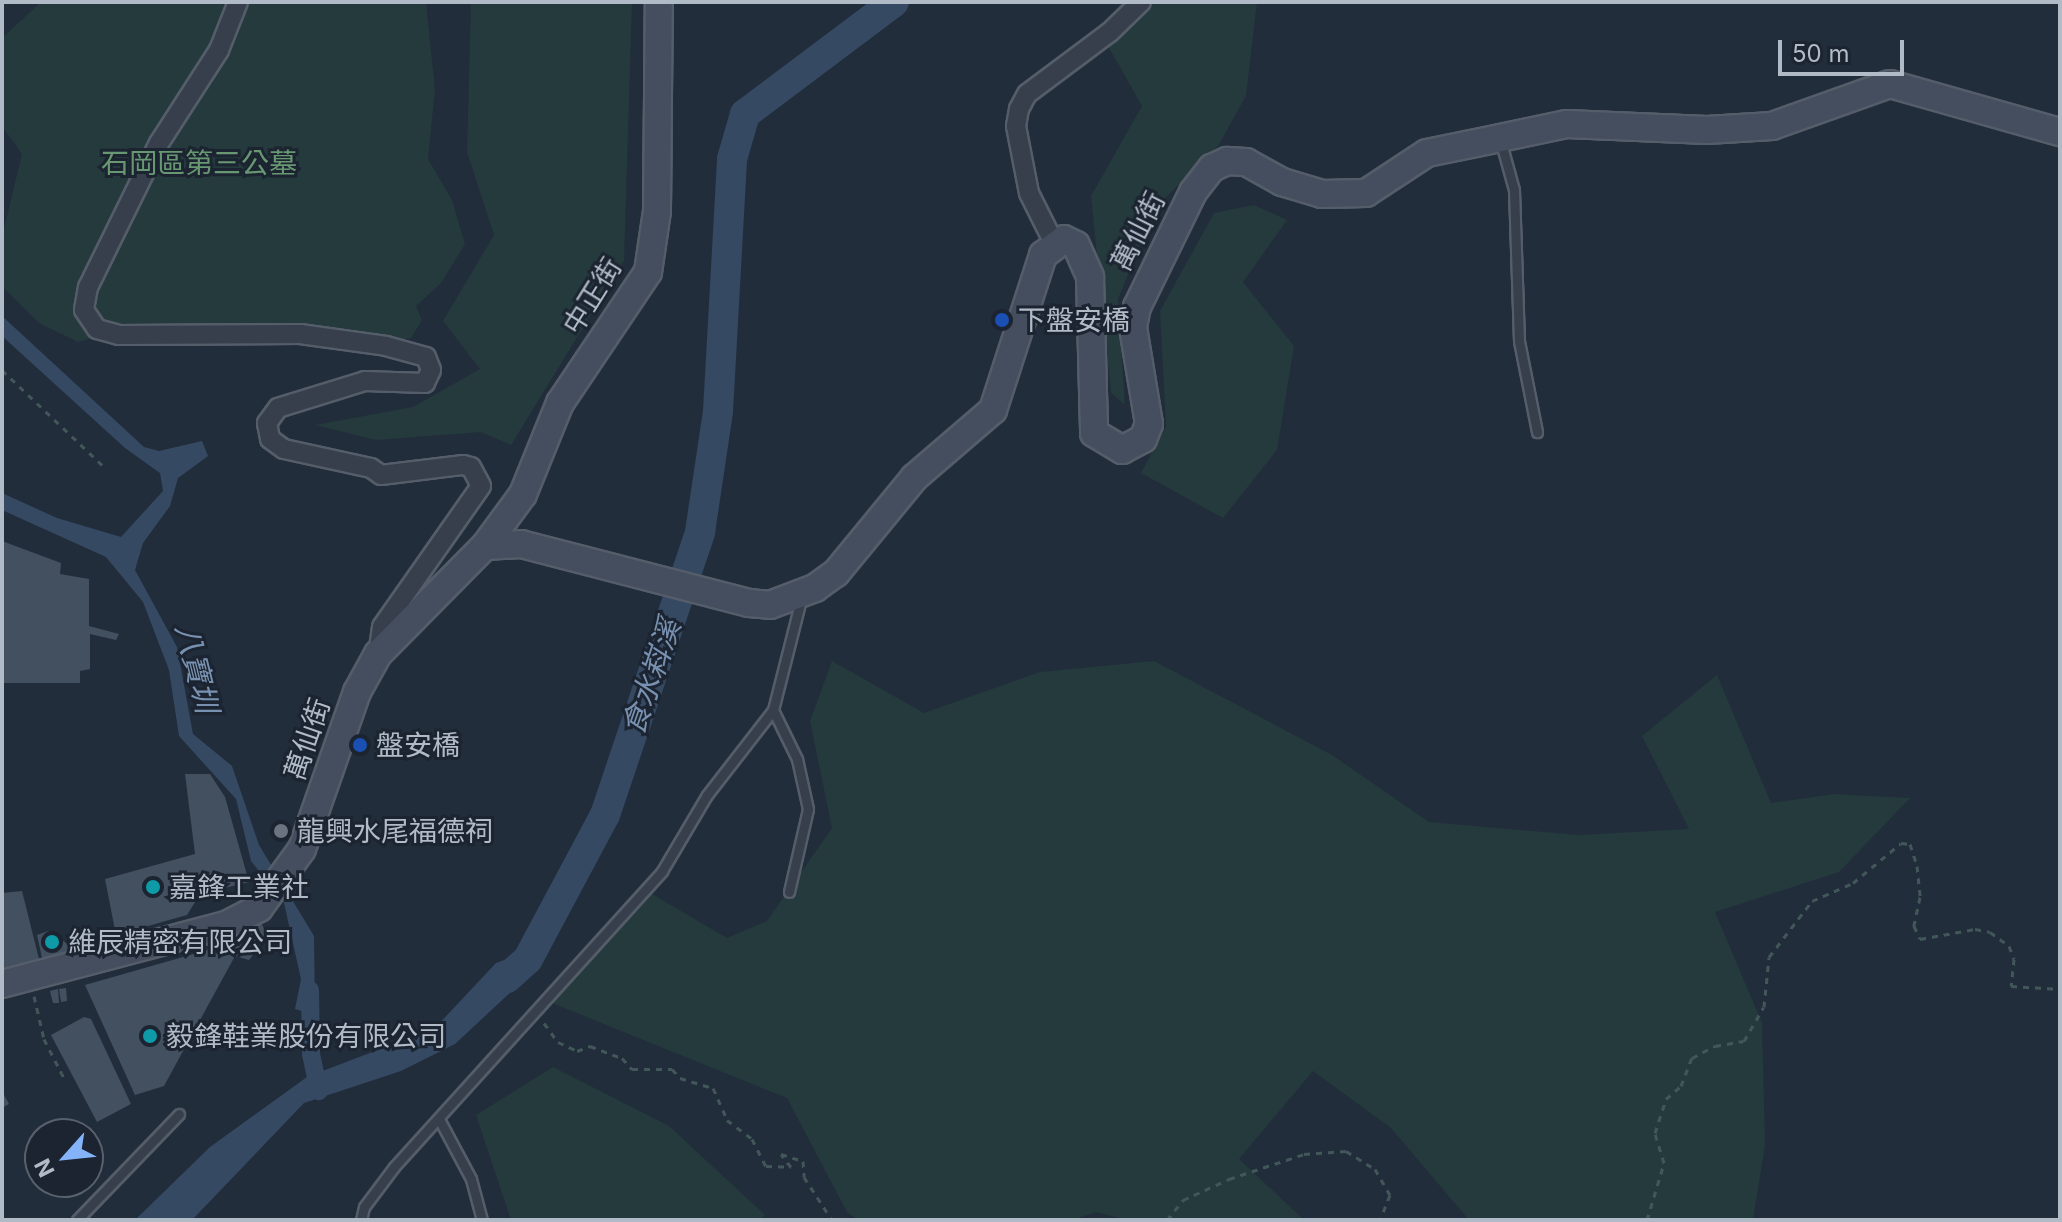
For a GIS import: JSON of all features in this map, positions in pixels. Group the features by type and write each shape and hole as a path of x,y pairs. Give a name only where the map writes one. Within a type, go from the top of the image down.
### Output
{"street":[{"path":"238,2 219,50 159,143 88,287 84,310 97,329 119,335 300,334 386,346 426,357 431,370 425,383 365,381 278,408 267,423 270,439 284,449 371,468 381,475 463,465 471,467 481,486 382,627 378,654"},
{"name":"中正街","path":"485,546 523,494 560,403 648,272 657,211 659,2"},
{"path":"485,546 521,544 749,603 770,605 802,594 836,573 914,478 993,410 1043,255 1054,243 1029,193 1016,126 1019,109 1027,94 1110,32 1141,2"},
{"name":"萬仙街","path":"1054,243 1064,239 1076,245 1086,259 1094,433 1122,450 1143,439 1149,424 1133,327 1137,307 1193,192 1212,168 1227,161 1246,162 1282,182 1322,194 1366,193 1427,153 1567,124 1707,130 1772,126 1890,84 2060,132"},
{"name":"萬仙街","path":"2,984 192,936 259,908 302,849 357,692 378,654 485,546"}],"lane":[{"path":"1500,138 1514,190 1519,341 1537,432"},
{"path":"361,1220 364,1207 394,1167 662,871 707,795 773,710 802,594"},
{"path":"773,710 797,759 808,809 789,892"},
{"path":"77,1220 179,1114"},
{"path":"439,1119 471,1179 482,1220"}],"path":[{"path":"2,370 103,466"},
{"path":"1647,1220 1664,1163 1655,1133 1666,1099 1681,1086 1692,1058 1715,1046 1744,1041 1764,1007 1769,957 1812,901 1853,883 1901,843 1910,844 1917,866 1920,897 1914,926 1920,939 1975,929 1990,932 2009,946 2014,959 2011,986 2060,989"},
{"path":"33,976 42,1031 64,1078"},
{"path":"543,1003 544,1028 577,1051 590,1046 622,1058 632,1069 672,1069 680,1078 713,1088 727,1120 752,1139 766,1166 791,1167 781,1154 803,1161 804,1177 832,1220"},
{"path":"1167,1220 1183,1200 1229,1179 1304,1154 1346,1151 1375,1169 1390,1195 1380,1220"},
{"path":"1133,1220 1154,1220"}],"green space":[{"name":"石岡區第三公墓","path":"41,2 426,2 435,89 428,159 452,200 465,244 441,283 416,306 422,320 411,338 392,341 297,323 251,323 126,329 78,342 39,323 2,286 2,237 22,154 2,126 2,38"},
{"path":"471,2 632,2 624,261 511,445 481,432 376,440 315,425 413,407 480,369 443,321 494,235 467,152"},
{"path":"1154,2 1257,2 1246,96 1218,146 1155,208 1118,299 1125,405 1111,393 1091,196 1142,106 1108,46"},
{"path":"1254,205 1287,220 1243,282 1294,346 1277,450 1223,518 1141,473 1166,427 1160,311 1214,213"},
{"path":"832,661 924,713 1040,672 1154,661 1332,755 1429,822 1578,835 1689,829 1642,736 1717,675 1771,803 1834,794 1910,798 1839,872 1715,912 1762,1023 1765,1145 1753,1220 1469,1220 1391,1128 1313,1071 1239,1159 1304,1220 1126,1220 1097,1212 1072,1220 858,1220 847,1212 787,1098 552,1003 652,894 727,938 767,921 832,828 810,721"},
{"path":"553,1067 669,1126 765,1215 761,1220 511,1220 476,1115"}],"water":[{"name":"八寶圳","path":"2,316 144,447 159,451 202,441 208,456 178,478 170,506 143,543 135,570 177,647 193,734 232,766 259,845 314,936 315,1015 295,1009 301,979 284,903 251,861 236,799 179,736 169,670 143,602 106,557 2,510 2,493 57,518 121,537 163,491 160,473 125,448 2,336"},
{"path":"533,950 537,959 513,990 455,1044 401,1071 304,1103 192,1220 135,1220 210,1147 307,1077 435,1028 496,963"}],"building":[{"path":"2,541 61,563 60,574 89,579 89,626 119,634 116,640 90,634 90,669 80,671 80,683 2,683"},
{"path":"185,774 210,774 225,797 249,882 200,894 187,915 116,935 105,879 195,854"},
{"path":"22,891 39,959 2,969 2,893"},
{"name":"毅鋒鞋業股份有限公司","path":"261,923 268,935 249,960 235,956 164,1086 135,1095 85,985 232,943"},
{"name":"維辰精密有限公司","path":"48,931 77,950 42,958 37,935"},
{"path":"66,988 67,1001 61,1002 59,989"},
{"path":"58,989 59,1003 53,1003 50,991"},
{"path":"84,1017 91,1019 131,1104 104,1118 95,1118 51,1035"},
{"path":"2,1091 9,1104 2,1108"}],"waterway":[{"name":"食水嵙溪","path":"507,978 528,959 605,815 700,532 718,411 732,159 745,114 894,2"},
{"name":"八寶圳","path":"310,990 311,1054 319,1091"}],"place":[{"name":"下盤安橋","path":"1002,320"},
{"name":"盤安橋","path":"360,745"},
{"name":"龍興水尾福德祠","path":"281,831"},
{"name":"嘉鋒工業社","path":"153,887"},
{"name":"維辰精密有限公司","path":"52,942"},
{"name":"毅鋒鞋業股份有限公司","path":"150,1036"}]}
